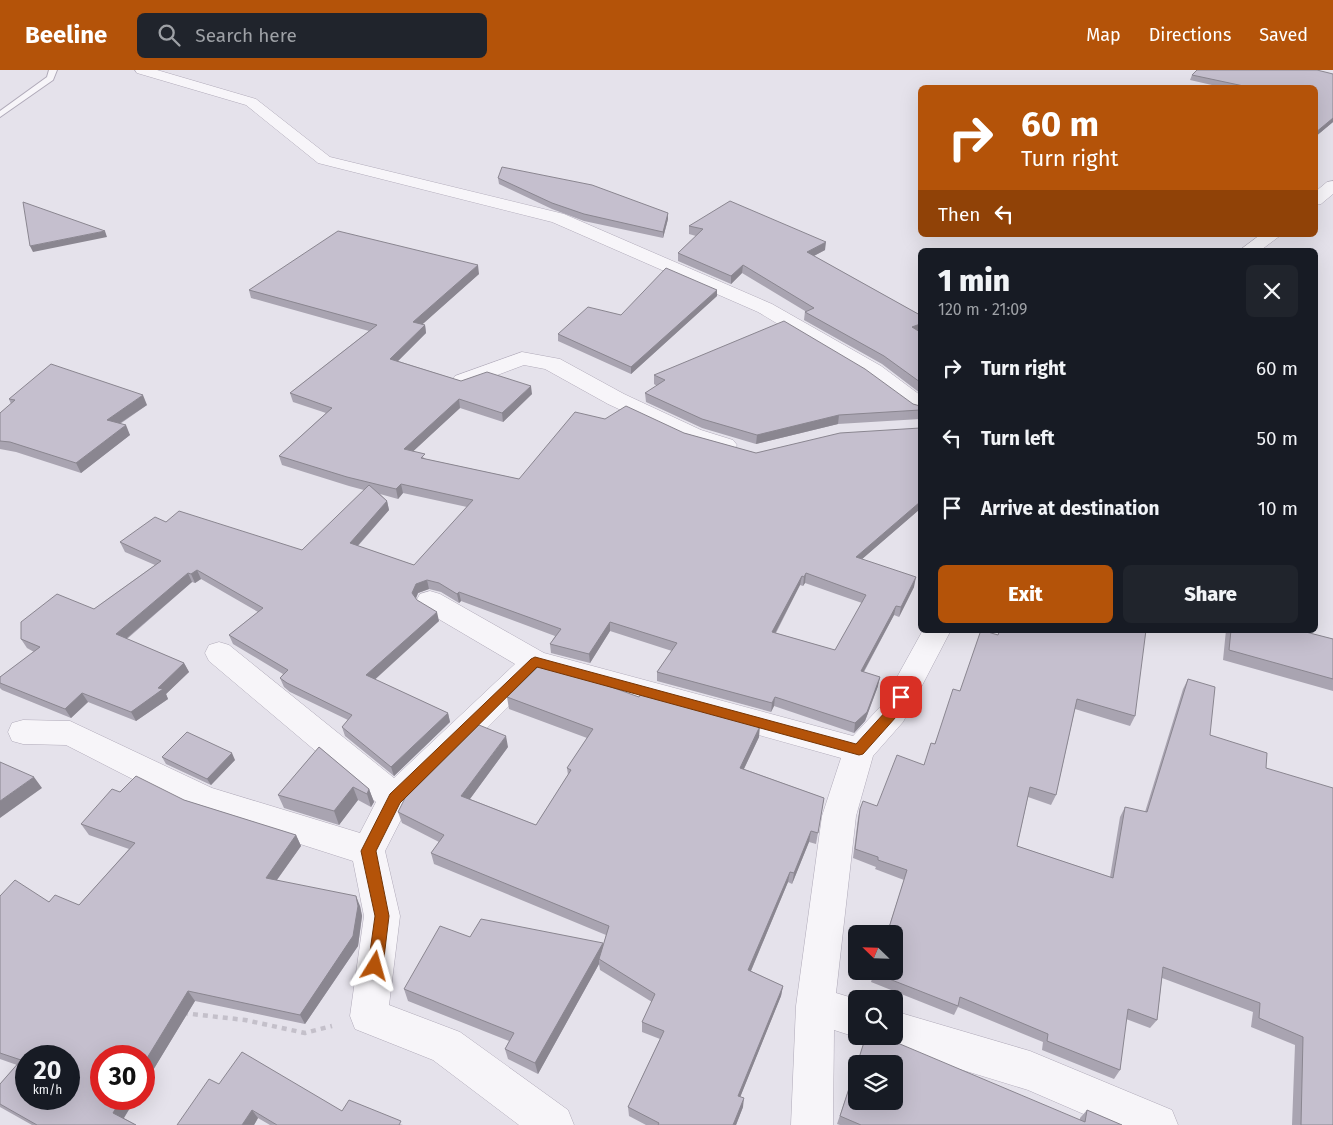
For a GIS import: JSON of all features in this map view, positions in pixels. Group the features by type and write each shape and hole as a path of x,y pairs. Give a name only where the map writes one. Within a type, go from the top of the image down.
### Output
{"street":[{"path":"142,70 251,102 324,160 558,218 765,308 872,371 918,405"},
{"path":"1318,198 1333,186"},
{"path":"1252,248 1269,237"},
{"path":"463,381 522,358 552,364 616,399 693,436 747,451"},
{"path":"430,601 535,662 859,750"},
{"path":"812,1125 816,1006 839,816 859,750 892,714 935,633"},
{"path":"219,653 395,798"},
{"path":"535,662 395,798 368,851 382,916 369,1016 446,1046 553,1125"},
{"path":"23,732 70,733 203,799 368,851"},
{"path":"816,1006 848,1016"},
{"path":"903,1033 1030,1071 1157,1125"}],"lane":[{"path":"0,115 50,78 53,70"}],"path":[{"path":"174,1012 246,1020 305,1033 369,1016"}],"building":[{"path":"1197,70 1317,70 1333,74 1333,118 1318,130 1318,85 1239,85 1192,75"},
{"path":"502,167 592,185 668,213 663,232 584,214 552,203 498,178"},
{"path":"730,201 826,242 807,252 918,314 918,325 912,327 918,331 918,381 884,356 805,312 814,308 743,265 731,276 678,253 703,229 689,226"},
{"path":"23,202 105,231 30,246"},
{"path":"338,231 478,265 413,322 425,325 390,359 461,381 487,372 531,386 502,413 459,399 404,449 425,454 421,458 519,479 575,412 605,419 626,406 684,433 756,453 840,433 918,428 918,504 856,557 916,577 901,607 896,606 861,671 880,677 867,712 855,723 775,697 772,703 657,672 677,643 610,622 589,654 550,644 561,629 459,592 457,594 439,583 427,580 416,584 412,593 417,600 437,612 366,675 448,713 391,767 342,727 352,715 287,683 280,678 288,670 229,635 263,608 197,570 191,574 188,573 116,634 184,663 158,688 163,689 131,712 82,693 65,709 0,683 0,677 40,647 21,639 21,622 57,594 94,609 161,561 120,542 155,517 166,522 179,511 302,550 369,485 387,501 350,543 414,565 473,500 401,484 396,489 347,477 279,456 332,408 290,393 377,325 249,290","holes":["806,573 866,595 835,650 772,632 802,576 804,577"]},
{"path":"666,268 717,290 631,367 558,334 588,307 621,315"},
{"path":"784,321 865,369 913,404 918,405 918,410 839,415 757,435 702,419 645,393 665,380 654,375"},
{"path":"51,364 143,395 107,420 126,425 76,463 10,442 0,441 0,413 15,400 9,399"},
{"path":"980,633 998,635 999,633 1146,633 1135,716 1077,699 1056,795 1030,787 1017,846 1113,878 1125,807 1147,812 1188,679 1215,687 1210,735 1267,753 1266,768 1333,788 1333,1125 1301,1125 1303,1037 1259,1018 1260,1003 1163,967 1157,1020 1128,1009 1120,1070 1047,1041 1048,1034 960,997 958,1006 892,980 903,980 903,925 890,925 907,870 878,860 878,857 855,849 860,809 863,801 877,806 897,755 924,765 931,743 935,744 953,689 960,691"},
{"path":"1231,633 1310,633 1333,639 1333,679 1229,650"},
{"path":"540,665 575,674 639,697 641,693 760,726 740,768 824,798 818,833 811,831 794,873 790,872 748,970 783,986 738,1096 744,1098 733,1125 658,1125 659,1123 628,1107 664,1031 642,1022 655,994 599,959 609,926 431,853 444,835 398,812 405,798 479,725 506,736 461,796 536,825 571,770 567,768 593,729 507,697"},
{"path":"187,732 232,753 207,779 162,757"},
{"path":"319,747 369,789 367,794 353,787 334,811 278,795"},
{"path":"0,762 34,777 0,801"},
{"path":"136,776 184,800 296,835 266,878 356,896 358,906 353,936 300,1015 188,991 155,1045 90,1045 90,1110 115,1110 113,1113 136,1125 37,1125 0,1104 0,1084 15,1067 15,1110 80,1110 80,1045 15,1045 15,1058 0,1053 0,896 15,880 49,902 55,895 79,905 135,843 81,824 112,789 120,792"},
{"path":"481,919 603,943 535,1063 505,1049 514,1033 404,989 440,926 470,937"},
{"path":"863,1045 902,1045 1085,1122 1087,1110 1122,1125 861,1125 840,1116 848,1092 848,1110 903,1110 903,1055 860,1055"},
{"path":"242,1052 342,1111 349,1100 401,1121 399,1125 277,1125 252,1110 242,1125 177,1125 209,1079 219,1084"}],"route":[{"path":"375,966 382,916 368,851 395,798 535,662 859,750 892,714 901,697"}]}
